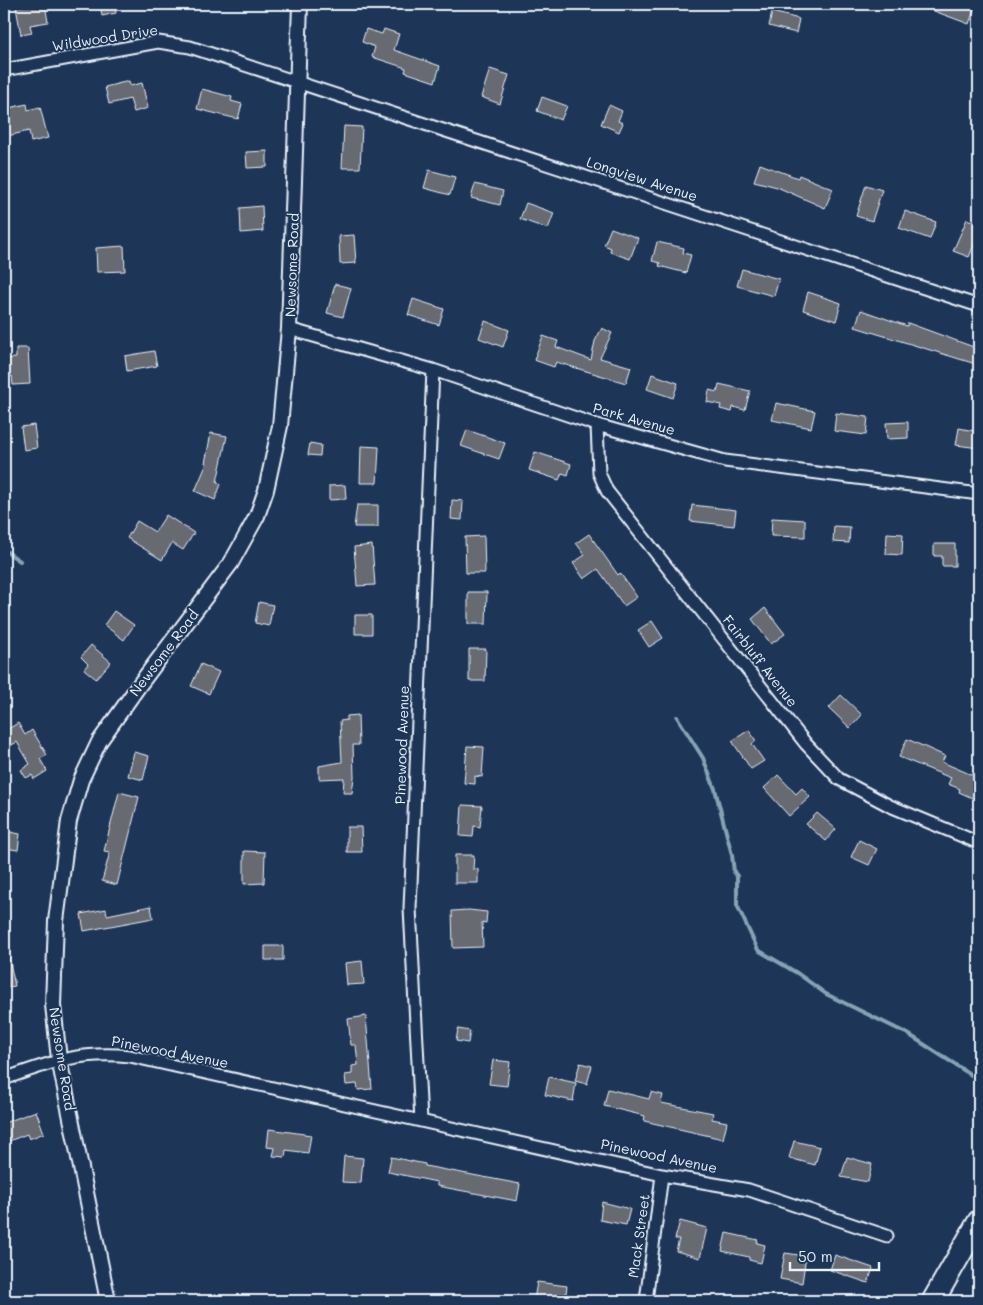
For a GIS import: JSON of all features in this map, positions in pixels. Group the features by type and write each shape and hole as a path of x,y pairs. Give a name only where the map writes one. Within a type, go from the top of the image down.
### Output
{"highway":[{"path":"933,1301 979,1221"}],"street":[{"name":"Newsome Road","path":"108,1301 59,1059 53,1005 55,946 69,821 89,762 108,729 231,564 257,516 272,469 280,426 289,329 300,4"},
{"name":"Wildwood Drive","path":"4,70 158,42 190,47 296,81"},
{"name":"Longview Avenue","path":"296,81 979,306"},
{"name":"Park Avenue","path":"289,329 433,370 597,425 725,461 979,494"},
{"name":"Pinewood Avenue","path":"420,1120 410,908 433,370"},
{"name":"Fairbluff Avenue","path":"597,425 599,473 607,491 806,744 839,779 890,806 979,843"},
{"name":"Pinewood Avenue","path":"4,1078 59,1059 96,1054 130,1056 662,1175 749,1190 887,1236"},
{"name":"Mack Street","path":"646,1301 662,1175"}],"building":[{"path":"45,4 48,22 30,25 32,33 21,35 16,7"},
{"path":"100,4 115,4 116,13 102,16"},
{"path":"936,4 976,4 969,24 934,11"},
{"path":"772,12 799,19 796,33 769,26"},
{"path":"366,29 382,34 384,29 399,34 394,50 440,66 435,82 405,72 406,68 372,57 375,47 362,42"},
{"path":"490,69 509,75 500,104 481,97"},
{"path":"129,81 130,86 142,83 148,108 134,112 130,99 109,104 105,87"},
{"path":"202,89 232,97 231,101 242,104 238,119 197,109"},
{"path":"542,97 567,106 561,120 537,111"},
{"path":"27,104 28,110 40,107 48,138 31,142 29,131 7,136 4,109"},
{"path":"609,105 622,111 618,121 623,123 619,132 601,124"},
{"path":"344,126 362,127 360,168 342,168"},
{"path":"267,151 267,167 247,168 246,152"},
{"path":"760,164 798,178 799,175 833,189 825,208 777,187 754,181"},
{"path":"429,170 455,177 450,195 424,188"},
{"path":"475,184 503,191 500,205 471,198"},
{"path":"866,185 882,190 872,221 856,216"},
{"path":"526,203 554,213 548,229 520,219"},
{"path":"262,206 263,231 241,233 240,208"},
{"path":"905,211 936,222 930,239 899,228"},
{"path":"967,219 979,224 979,233 969,257 953,251"},
{"path":"611,228 638,238 630,259 610,252 611,248 604,245"},
{"path":"354,235 356,263 340,264 339,236"},
{"path":"657,242 684,248 683,253 691,255 686,273 659,266 660,263 652,261"},
{"path":"124,246 125,271 97,272 96,248"},
{"path":"742,269 779,279 774,296 737,286"},
{"path":"335,284 351,288 343,317 327,313"},
{"path":"808,292 841,303 836,321 803,310"},
{"path":"413,299 444,309 439,325 408,315"},
{"path":"861,310 907,326 908,323 979,349 979,365 855,327"},
{"path":"485,321 509,330 503,347 479,338"},
{"path":"602,328 612,333 600,358 631,367 626,383 556,362 554,367 534,360 543,336 558,341 556,347 591,360 595,341"},
{"path":"16,348 28,348 30,384 13,385 12,376 4,376 4,359 16,358"},
{"path":"154,351 157,366 127,371 125,356"},
{"path":"652,374 678,383 673,398 647,389"},
{"path":"719,384 750,391 745,410 733,407 732,412 720,409 721,405 707,402 709,390 717,392"},
{"path":"776,403 815,411 811,428 772,420"},
{"path":"836,413 868,417 866,435 834,431"},
{"path":"908,422 908,438 887,439 886,423"},
{"path":"34,425 37,448 24,450 21,427"},
{"path":"959,428 979,432 979,448 956,445"},
{"path":"467,430 505,443 499,459 461,446"},
{"path":"211,433 227,436 217,482 221,484 215,500 195,491 207,463 205,463"},
{"path":"310,443 321,445 320,456 308,455"},
{"path":"361,446 379,447 377,483 360,483"},
{"path":"535,452 571,464 568,475 562,473 559,480 529,470"},
{"path":"345,485 346,499 329,500 329,486"},
{"path":"452,500 463,501 462,520 451,519"},
{"path":"357,505 378,505 378,527 354,527"},
{"path":"692,505 736,510 734,526 690,521"},
{"path":"166,515 194,533 183,550 172,543 162,560 127,538 137,521 155,532"},
{"path":"772,518 805,520 805,537 771,536"},
{"path":"834,526 850,527 849,543 833,542"},
{"path":"887,533 903,534 902,555 886,554"},
{"path":"589,534 618,575 620,573 637,597 624,606 598,569 584,579 573,563 585,555 576,543"},
{"path":"484,536 485,573 466,573 465,537"},
{"path":"934,544 955,544 955,566 942,566 942,556 934,556"},
{"path":"372,545 375,585 357,586 354,547"},
{"path":"468,592 487,592 486,624 468,624"},
{"path":"259,602 273,605 269,626 255,623"},
{"path":"765,608 785,634 771,644 752,619"},
{"path":"114,611 134,625 124,640 104,625"},
{"path":"355,615 372,615 372,634 355,634"},
{"path":"652,621 663,638 649,647 638,630"},
{"path":"91,645 111,662 96,679 84,669 88,664 81,657"},
{"path":"469,649 486,649 485,681 469,681"},
{"path":"201,664 219,672 209,694 191,686"},
{"path":"841,695 862,715 850,728 829,708"},
{"path":"358,715 359,745 353,745 354,777 352,793 343,793 344,778 319,779 319,766 342,762 340,721 347,720 347,716"},
{"path":"18,723 25,735 32,730 47,755 40,759 47,771 34,779 32,775 26,778 21,770 30,764 17,742 8,747 4,740 7,736 5,731"},
{"path":"749,730 756,741 752,744 764,761 751,769 732,741"},
{"path":"907,739 945,756 942,762 979,778 979,801 959,792 960,789 948,784 951,778 899,757"},
{"path":"467,746 484,747 482,777 475,776 475,784 464,783"},
{"path":"134,752 149,756 143,780 128,776"},
{"path":"778,775 796,794 802,788 810,797 789,816 764,788"},
{"path":"119,792 139,797 117,885 102,881 110,852 104,851"},
{"path":"462,805 482,806 480,827 474,826 473,837 460,836"},
{"path":"817,813 836,829 826,841 806,824"},
{"path":"347,827 361,827 362,852 347,852"},
{"path":"4,831 20,834 18,850 4,848"},
{"path":"859,840 877,849 869,865 851,857"},
{"path":"244,851 265,852 264,883 244,884"},
{"path":"455,855 474,855 473,869 478,869 478,883 455,883"},
{"path":"151,906 153,918 84,931 81,914 106,909 107,915"},
{"path":"452,911 487,912 486,923 482,922 483,947 453,948"},
{"path":"265,946 283,946 283,960 265,960"},
{"path":"8,953 15,986 4,988 4,954"},
{"path":"362,961 364,984 347,985 345,963"},
{"path":"366,1016 372,1089 358,1090 357,1084 346,1085 345,1075 352,1074 352,1066 358,1065 356,1045 351,1045 348,1019"},
{"path":"458,1029 470,1031 468,1043 456,1041"},
{"path":"493,1060 510,1062 507,1086 489,1084"},
{"path":"580,1063 592,1066 587,1084 575,1081"},
{"path":"549,1077 576,1083 573,1101 545,1095"},
{"path":"608,1089 649,1099 651,1092 663,1095 661,1103 713,1113 712,1119 727,1122 723,1139 644,1121 645,1116 604,1106"},
{"path":"36,1111 44,1133 29,1139 27,1134 4,1143 4,1123"},
{"path":"269,1129 311,1135 308,1153 286,1150 285,1157 273,1156 275,1148 267,1147"},
{"path":"794,1141 820,1147 815,1165 789,1158"},
{"path":"344,1156 363,1158 361,1183 342,1182"},
{"path":"391,1157 425,1164 425,1166 520,1184 517,1201 437,1186 437,1182 388,1172"},
{"path":"847,1157 872,1164 868,1182 841,1177"},
{"path":"602,1202 630,1209 626,1225 600,1220"},
{"path":"680,1221 707,1228 700,1258 676,1251 679,1239 675,1239"},
{"path":"726,1233 758,1240 757,1243 765,1245 761,1263 749,1260 749,1257 722,1251"},
{"path":"785,1253 806,1256 802,1283 780,1279"},
{"path":"835,1255 873,1268 868,1283 830,1270"},
{"path":"537,1282 567,1286 565,1301 534,1300"}],"waterway":[{"path":"4,550 20,561"},
{"path":"677,717 703,758 715,789 732,855 734,872 737,876 737,905 758,950 797,973 826,994 908,1034 979,1080"}]}
